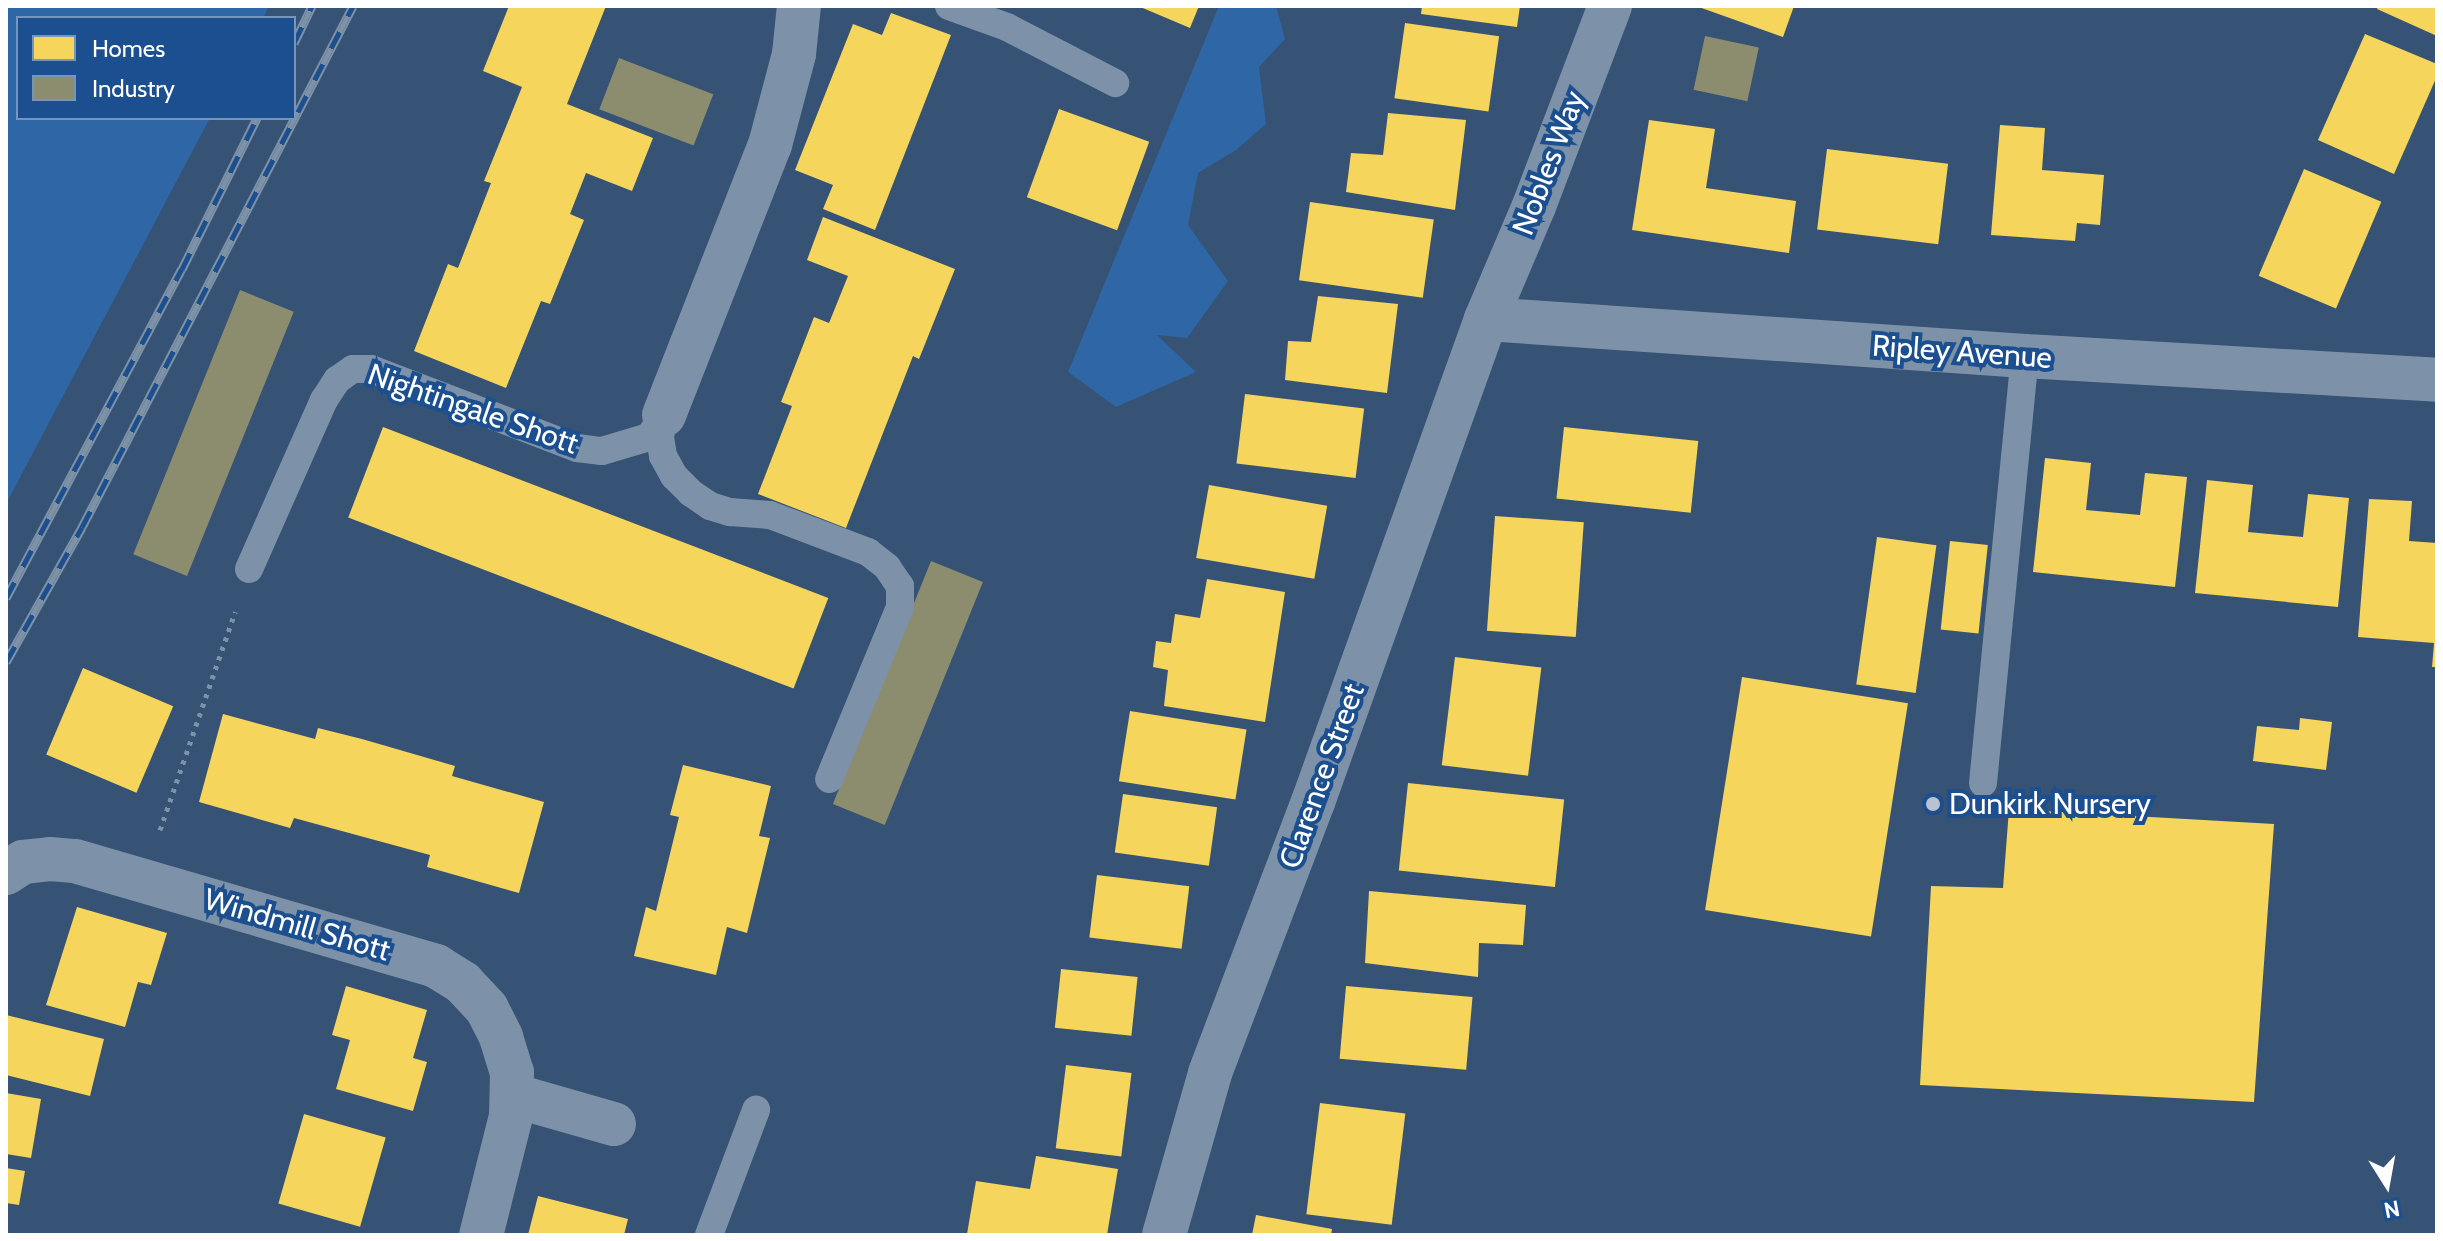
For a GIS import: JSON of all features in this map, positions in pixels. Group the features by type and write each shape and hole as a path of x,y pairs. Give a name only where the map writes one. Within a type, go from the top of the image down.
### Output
{"street":[{"name":"Nightingale Shott","path":"664,415 770,145 794,54 799,6"},
{"name":"Nobles Way","path":"1486,319 1534,206 1610,6"},
{"name":"Ripley Avenue","path":"1486,319 2025,356 2437,380"},
{"name":"Clarence Street","path":"1164,1235 1210,1073 1313,802 1486,319"},
{"name":"Windmill Shott","path":"6,873 23,862 50,859 75,861 436,966 463,983 487,1009 501,1037 512,1072 511,1116 481,1235"},
{"path":"512,1095 614,1124"}],"lane":[{"path":"949,6 1007,27 1115,83"},
{"path":"1983,783 2025,356"},
{"name":"Nightingale Shott","path":"249,569 324,400 337,380 353,369 371,369 577,448 602,451 649,437 664,415"},
{"name":"Nightingale Shott","path":"664,415 660,437 663,456 674,476 691,493 710,506 730,512 770,515 868,552 887,567 900,586 900,607 829,779"},
{"path":"709,1235 756,1110"}],"path":[{"path":"143,880 249,569"}],"shaded area":[{"path":"6,6 269,6 264,16 16,16 16,120 209,120 6,504"},
{"path":"1219,6 1276,6 1285,39 1259,67 1266,124 1236,150 1198,173 1188,225 1228,281 1187,338 1157,335 1196,372 1116,407 1068,372"}],"building: Homes":[{"path":"509,6 606,6 567,104 653,138 632,191 586,173 570,214 584,220 550,304 541,301 506,388 414,351 448,264 458,268 491,183 484,181 522,87 483,71"},
{"path":"1138,6 1199,6 1190,28"},
{"path":"1422,6 1520,6 1517,27 1421,14"},
{"path":"1696,6 1794,6 1783,37"},
{"path":"2378,6 2437,6 2437,36 2377,9"},
{"path":"891,13 951,35 875,230 823,209 833,185 795,170 853,24 882,35"},
{"path":"1405,23 1499,36 1488,111 1394,98"},
{"path":"2365,34 2437,64 2437,76 2394,174 2318,140"},
{"path":"1059,109 1149,142 1117,230 1027,197"},
{"path":"1388,113 1466,120 1455,210 1346,192 1351,153 1383,155"},
{"path":"1649,120 1715,129 1706,188 1796,201 1789,253 1632,230"},
{"path":"2000,125 2045,128 2042,170 2104,175 2100,225 2077,223 2075,241 1991,235"},
{"path":"1827,149 1948,164 1938,244 1817,229"},
{"path":"2304,169 2381,202 2336,309 2259,276"},
{"path":"1310,202 1434,219 1423,298 1299,280"},
{"path":"823,217 955,269 919,359 913,356 846,528 758,494 792,406 781,402 814,317 829,323 848,276 807,260"},
{"path":"1318,296 1398,304 1387,393 1285,380 1288,341 1311,342"},
{"path":"1245,394 1364,409 1356,478 1236,463"},
{"path":"383,427 828,598 794,688 348,518"},
{"path":"1564,427 1698,441 1691,513 1556,499"},
{"path":"2045,458 2091,463 2086,510 2140,515 2145,473 2187,477 2175,587 2033,572"},
{"path":"2207,480 2253,485 2248,532 2303,537 2308,494 2349,498 2338,607 2195,593"},
{"path":"1209,485 1327,506 1314,579 1196,558"},
{"path":"2369,499 2412,501 2409,541 2437,543 2437,667 2432,667 2434,643 2358,637"},
{"path":"1495,516 1584,522 1576,637 1487,631"},
{"path":"1877,537 1936,545 1916,693 1856,685"},
{"path":"1950,541 1988,545 1978,633 1941,630"},
{"path":"1207,579 1285,592 1265,722 1164,706 1168,670 1153,667 1156,641 1171,643 1175,614 1200,618"},
{"path":"1455,657 1541,668 1528,776 1442,765"},
{"path":"83,668 173,706 136,793 46,755"},
{"path":"1742,677 1908,703 1871,936 1705,910"},
{"path":"1130,711 1247,729 1235,800 1119,781"},
{"path":"223,714 315,739 318,728 362,739 455,766 452,776 544,802 519,893 427,867 430,855 294,818 290,828 199,802"},
{"path":"2300,718 2332,722 2326,770 2253,761 2257,726 2299,730"},
{"path":"683,765 771,786 759,836 770,838 747,933 727,927 716,975 634,956 646,907 656,911 679,817 670,815"},
{"path":"1408,783 1564,799 1555,887 1399,871"},
{"path":"1123,794 1217,807 1209,866 1115,852"},
{"path":"2009,809 2274,824 2254,1102 1920,1085 1931,886 2003,888"},
{"path":"1097,875 1189,886 1182,949 1089,938"},
{"path":"1369,891 1526,905 1523,945 1479,943 1478,977 1365,963"},
{"path":"77,907 167,933 151,985 138,982 125,1027 46,1005"},
{"path":"1061,969 1138,977 1131,1036 1055,1028"},
{"path":"346,986 427,1010 413,1058 427,1062 413,1111 336,1089 350,1040 332,1035"},
{"path":"1346,986 1473,997 1466,1070 1340,1059"},
{"path":"6,1015 104,1039 90,1096 6,1075"},
{"path":"1066,1065 1132,1073 1121,1156 1056,1148"},
{"path":"6,1093 41,1099 31,1158 6,1154"},
{"path":"1320,1103 1405,1113 1392,1225 1306,1214"},
{"path":"304,1114 386,1137 360,1227 278,1203"},
{"path":"1036,1156 1118,1169 1107,1235 967,1234 976,1181 1030,1189"},
{"path":"6,1168 25,1171 19,1205 6,1203"},
{"path":"538,1196 628,1219 624,1235 528,1235"},
{"path":"1256,1215 1332,1229 1331,1235 1252,1235"}],"building: Industry":[{"path":"1705,36 1759,47 1747,101 1694,90"},
{"path":"619,58 713,94 694,146 599,109"},
{"path":"240,290 294,312 187,576 133,554"},
{"path":"931,561 983,582 885,825 833,804"}],"railway":[{"path":"296,39 312,6"},
{"path":"296,116 353,6"},
{"path":"6,598 182,269 256,120"},
{"path":"6,662 82,527 294,120"}],"place":[{"name":"Dunkirk Nursery","path":"1933,804"}]}
